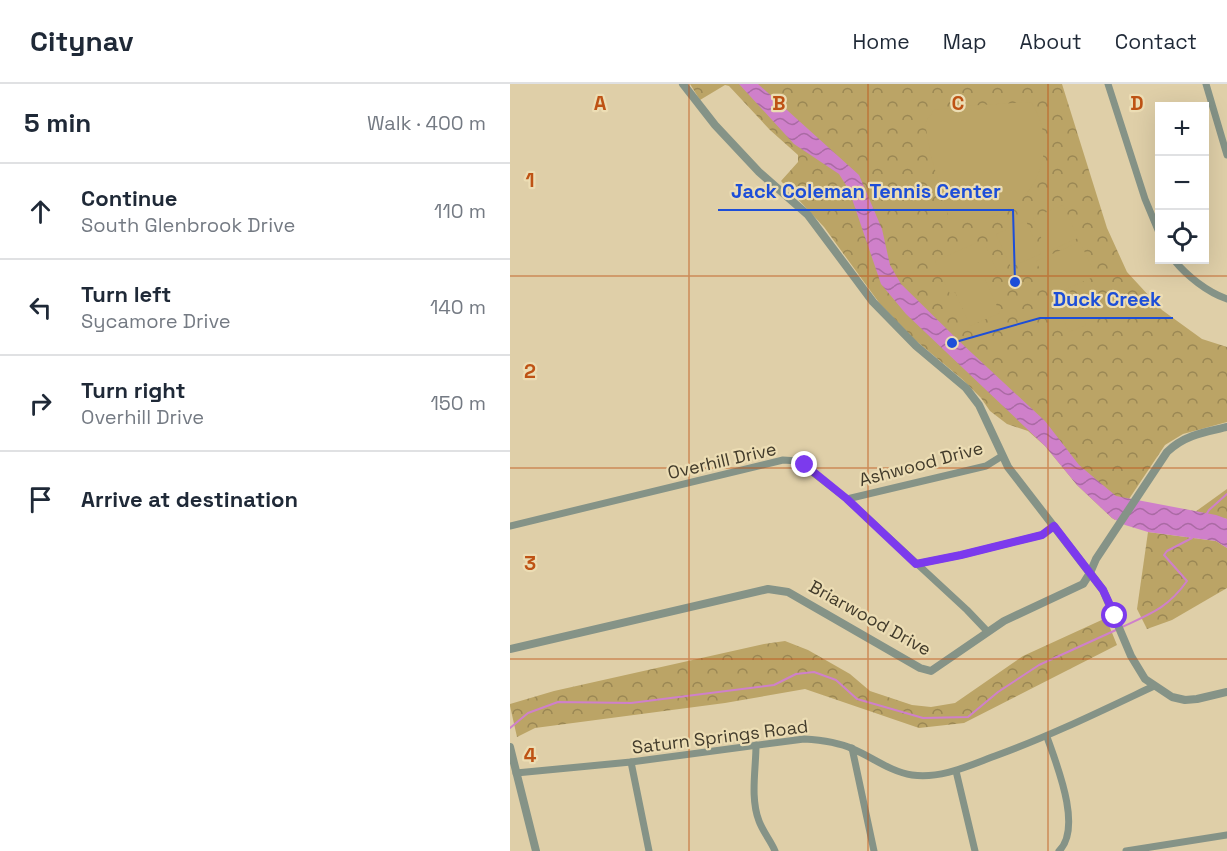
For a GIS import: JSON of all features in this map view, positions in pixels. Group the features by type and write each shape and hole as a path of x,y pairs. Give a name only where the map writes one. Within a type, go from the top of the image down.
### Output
{"street":[{"path":"684,84 715,125 759,172 808,215 873,302 916,346 966,388 979,405 1008,467 1103,590 1145,679 1172,697 1185,700 1227,692"},
{"path":"1108,84 1155,224"},
{"path":"1206,84 1223,128 1227,155"},
{"path":"1178,264 1217,296 1227,299"},
{"name":"Briarwood Drive","path":"510,649 768,589 788,592 920,668 931,670 987,631 1033,606 1083,584 1096,559 1158,463 1174,444 1192,435 1227,427"},
{"name":"Ashwood Drive","path":"847,499 987,466 1002,456"},
{"name":"Overhill Drive","path":"510,526 783,460 798,461 847,499 987,631"},
{"path":"916,564 1042,535 1054,526"},
{"name":"Saturn Springs Road","path":"516,773 631,762 804,739 852,748 896,771 910,775 933,776 956,771 1047,737 1154,686"},
{"path":"1047,737 1060,774 1069,822 1066,839 1059,851"},
{"path":"756,745 756,812 759,823 775,851"},
{"path":"510,747 511,759 536,851"},
{"path":"852,748 874,851"},
{"path":"631,762 650,851"},
{"path":"956,771 975,851"},
{"path":"1126,851 1227,835"}],"green space":[{"path":"690,84 1062,84 1107,228 1127,272 1162,310 1202,339 1227,347 1227,422 1183,434 1165,445 1115,520 1077,485 1045,446 1028,431 1007,424 990,411 962,379 915,340 880,304 824,227 781,181 798,162 798,155 770,130 729,86 725,85 700,100"},
{"path":"1031,102 1039,118 1044,153 1033,185 1022,199 991,217 970,220 949,218 931,156 925,123 934,110"},
{"path":"1063,205 1078,238 1047,252 1033,218"},
{"path":"1026,221 1041,254 1011,267 996,234"},
{"path":"983,240 998,273 985,279 1000,313 970,326 955,292 950,294 935,261"},
{"path":"1080,242 1096,276 1052,295 1036,261"},
{"path":"1070,291 1086,325 1069,332 1054,298"},
{"path":"1227,489 1227,519 1195,512"},
{"path":"1148,532 1216,541 1227,548 1227,588 1172,620 1147,629 1137,609"},
{"path":"1106,618 1117,645 964,723 919,728 805,689 725,703 535,728 517,737 510,706 510,704 554,691 785,641 808,650 850,674 870,691 912,705 931,707 955,703 1023,656"}],"water":[{"path":"739,84 758,84 859,175 882,229 890,265 901,284 1045,421 1079,465 1116,496 1227,519 1227,548 1216,541 1148,532 1125,525 1112,518 1077,485 1045,446 906,314 881,284 849,190 839,174 794,144"}],"waterway":[{"path":"1206,515 1227,494"},
{"path":"1122,627 1158,609 1180,590 1187,581 1164,555 1167,551 1192,538"},
{"path":"510,728 528,713 558,702 631,703 774,685 796,674 814,672 836,680 857,699 923,718 968,717 998,692 1039,665 1116,630"}],"place":[{"name":"Jack Coleman Tennis Center","path":"1015,282"},
{"name":"Duck Creek","path":"952,343"}],"route":[{"path":"805,465 847,499 916,564 1042,535 1054,526 1103,590 1115,616"}]}
